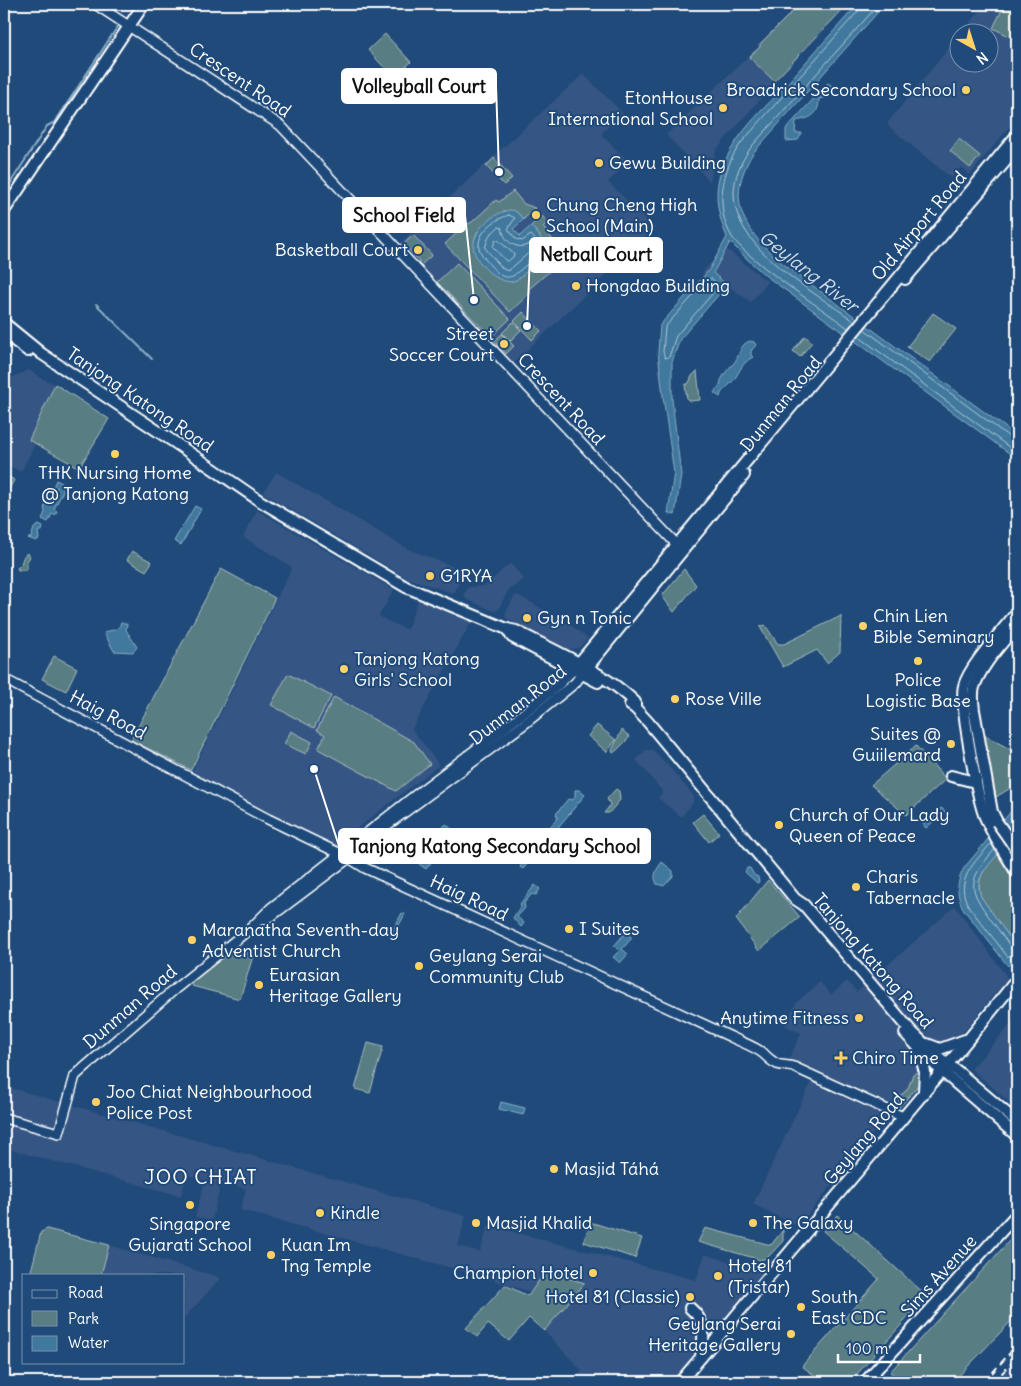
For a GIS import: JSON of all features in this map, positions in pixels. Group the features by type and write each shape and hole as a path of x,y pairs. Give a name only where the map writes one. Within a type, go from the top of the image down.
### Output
{"main road":[{"path":"4,213 144,4"},
{"name":"Old Airport Road","path":"866,322 1017,134"},
{"name":"Old Airport Road","path":"849,342 1017,148"},
{"name":"Tanjong Katong Road","path":"4,323 42,354 260,501 406,587 516,631 580,669 620,688 635,702 636,708 796,899 804,905 886,1002 920,1045 1017,1136"},
{"name":"Tanjong Katong Road","path":"4,333 38,359 198,465 255,500 260,501"},
{"name":"Dunman Road","path":"580,669 849,342"},
{"path":"1017,612 970,672 963,687 963,707 976,779 985,816 1017,874"},
{"path":"1017,625 989,660 974,687 972,699 992,812 1017,852"},
{"path":"951,776 971,781 976,779"},
{"name":"Geylang Road","path":"680,1382 734,1320 1017,979"},
{"path":"924,1092 925,1072 920,1045 940,1049 968,1038"},
{"name":"Tanjong Katong Road","path":"945,1067 1017,1122"},
{"name":"Sims Avenue","path":"864,1382 1017,1214"},
{"path":"690,1308 703,1324 704,1337 701,1357"}],"street":[{"name":"Crescent Road","path":"94,4 280,125 680,547"},
{"name":"Dunman Road","path":"4,1118 58,1133 77,1074 175,989 252,927 271,908 580,669"},
{"name":"Dunman Road","path":"252,927 274,914 349,858 382,829 431,791 539,712 575,683 580,669"},
{"name":"Haig Road","path":"4,679 268,818 340,853 373,872 903,1117"}],"shaded area":[{"name":"EtonHouse International School","path":"799,4 848,4 775,82 716,150 710,182 666,135 758,47 758,44"},
{"name":"Broadrick Secondary School","path":"986,4 1017,4 1017,118 970,175 961,167 951,178 888,126 888,122 948,49 948,72 998,72 998,22 971,22"},
{"name":"Chung Cheng High School (Main)","path":"583,74 623,113 601,134 629,162 608,182 655,228 513,364 400,243"},
{"path":"724,247 768,282 751,302 731,288 726,293 702,273"},
{"path":"29,370 55,384 29,440 35,444 21,472 4,463 4,371 12,377"},
{"path":"276,472 408,549 464,571 455,592 452,593 407,578 263,493"},
{"path":"257,510 394,590 379,616 389,622 407,629 418,600 472,621 412,729 438,763 438,766 337,844 331,845 192,772 292,567 243,537"},
{"path":"510,563 524,579 508,591 498,610 494,611 466,599 464,594 468,587 485,586"},
{"path":"518,595 569,624 588,638 579,648 566,650 506,618 505,614 514,597"},
{"path":"646,750 653,750 693,795 693,803 681,817 658,798 663,792 636,760"},
{"path":"955,906 1008,978 896,1113 789,1059 801,1033 785,1026 796,1003 820,982 831,995 847,981 857,992"},
{"path":"1017,1017 1017,1109 971,1069"},
{"path":"811,1082 887,1117 798,1227 753,1204"},
{"path":"4,1086 466,1216 458,1246 480,1252 488,1225 696,1280 705,1254 765,1272 672,1382 573,1382 582,1371 544,1331 585,1283 546,1272 530,1292 477,1275 240,1210 246,1189 221,1183 212,1220 195,1217 205,1180 187,1175 181,1196 4,1148"},
{"path":"109,1245 219,1277 220,1279 185,1317 185,1274 101,1274"},
{"path":"1017,1357 1017,1382 995,1382"}],"green space":[{"path":"800,4 848,4 774,81 749,57"},
{"path":"1005,4 1017,4 1017,40 998,30 998,22 996,22"},
{"path":"385,34 411,62 394,78 368,50"},
{"path":"959,139 980,156 970,168 950,151"},
{"path":"494,158 512,178 504,185 486,166"},
{"path":"513,191 524,204 535,208 524,219 515,211 479,230 474,243 477,257 498,278 509,281 516,280 540,236 531,226 542,216 548,222 543,227 566,257 529,289 531,292 510,312 445,244 496,200 499,202"},
{"name":"Basketball Court","path":"413,235 432,255 422,264 404,244"},
{"path":"457,263 510,319 491,337 437,282"},
{"path":"523,312 541,331 532,340 514,321"},
{"path":"933,313 956,329 930,362 907,347"},
{"path":"513,322 521,330 510,341 502,333"},
{"name":"Street Soccer Court","path":"502,334 514,346 506,354 494,341"},
{"path":"805,336 812,342 800,357 793,351"},
{"path":"697,371 700,400 690,401 687,399 685,385 689,383"},
{"path":"55,384 109,419 79,468 29,440"},
{"path":"4,474 14,480 4,499"},
{"path":"132,551 152,562 146,571 127,560"},
{"path":"28,553 30,557 27,561 27,570 18,570 17,568 21,565 24,556"},
{"path":"221,569 275,598 191,770 131,740"},
{"path":"684,569 696,585 674,612 662,596"},
{"path":"841,616 840,652 827,663 817,650 783,667 760,627 765,625 778,644 784,644"},
{"path":"54,656 77,668 66,691 42,679"},
{"path":"288,674 331,696 314,728 271,705"},
{"path":"334,697 414,742 430,764 396,791 318,749 325,735 317,730"},
{"path":"597,725 616,740 607,752 588,736"},
{"path":"622,730 630,737 613,753 612,750"},
{"path":"291,731 312,742 306,754 284,744"},
{"path":"984,735 1017,753 1017,784 996,797"},
{"path":"916,746 946,779 906,815 871,785"},
{"path":"616,789 619,791 620,800 609,813 604,813 610,804 607,799"},
{"path":"703,814 719,833 709,842 693,822"},
{"path":"998,853 1017,888 1017,948 981,897 979,884 981,878 989,863"},
{"path":"768,880 800,917 759,951 736,919"},
{"path":"236,947 253,956 240,999 192,986 191,982"},
{"path":"368,1043 383,1047 370,1093 355,1089"},
{"path":"918,1070 922,1071 920,1082 899,1107 899,1096 905,1092 913,1074 918,1072"},
{"path":"837,1215 927,1296 850,1382 823,1382 802,1366 879,1279 823,1231"},
{"path":"590,1222 642,1238 635,1258 584,1242"},
{"path":"705,1228 771,1245 783,1230 783,1241 768,1257 761,1260 698,1242"},
{"path":"47,1229 109,1245 101,1274 30,1274 41,1232"},
{"path":"1017,1239 1017,1315 953,1382 903,1382 890,1372 1010,1240"},
{"path":"545,1272 585,1283 544,1331 529,1318 509,1341 488,1324 477,1337 466,1328 505,1285 528,1296"}],"water":[{"name":"Geylang River","path":"858,4 885,4 753,153 744,170 740,186 739,200 742,214 757,239 782,263 1017,436 1017,459 766,276 730,242 713,273 727,285 680,339 672,362 672,400 681,475 675,515 668,513 674,473 658,352 660,325 709,270 727,237 720,215 717,193 719,178 724,164 737,140 755,117"},
{"path":"828,83 836,89 830,96 819,99 819,105 813,115 796,121 795,133 802,133 798,140 786,141 786,129"},
{"path":"511,210 524,219 513,229 520,236 531,226 542,241 544,250 524,274 514,281 508,282 496,277 484,268 476,256 474,244 479,230 484,224 497,214"},
{"path":"750,341 756,345 751,351 753,357 742,366 720,397 714,393 720,385 721,379 736,360 742,347"},
{"path":"56,480 66,485 54,509 57,511 55,515 52,514 48,522 42,519 45,512 44,508 57,487 54,490 52,489"},
{"path":"195,506 201,509 181,545 174,541"},
{"path":"39,525 43,527 42,531 38,531 39,539 36,541 28,538 31,538 34,528"},
{"path":"121,622 127,624 126,630 137,647 133,652 114,651 104,633 118,628"},
{"path":"575,790 579,790 585,795 523,869 520,867 527,856 530,856 530,851 535,850 534,846 540,839 545,840 550,832 548,829 558,818 556,814 568,799 572,800 575,797"},
{"path":"1017,804 1017,831 983,872 979,881 981,897 1017,948 1017,955 1008,966 964,910 959,900 958,889 964,868"},
{"path":"941,808 945,811 926,828 923,824"},
{"path":"446,824 463,839 458,845 440,830"},
{"path":"429,852 435,857 426,869 419,864"},
{"path":"662,862 673,871 673,876 664,886 657,884 655,878"},
{"path":"747,868 750,868 754,875 758,877 759,882 757,883 745,872"},
{"path":"535,885 540,889 536,895 532,894 524,903 525,908 517,917 524,923 521,927 513,918 520,904"},
{"path":"402,913 405,914 392,938 389,937"},
{"path":"626,932 632,938 622,949 628,954 620,963 613,957 619,951 614,946"},
{"path":"501,1102 525,1108 523,1115 499,1109"}],"waterway":[{"path":"4,193 47,126 55,122 118,26"},
{"path":"96,304 152,359"}],"railway":[{"path":"984,1382 1017,1345"},
{"path":"993,1382 1017,1358"}],"place":[{"name":"Broadrick Secondary School","path":"966,90"},
{"name":"EtonHouse International School","path":"723,108"},
{"name":"Gewu Building","path":"599,163"},
{"name":"Volleyball Court","path":"499,172"},
{"name":"Chung Cheng High School (Main)","path":"536,215"},
{"name":"Basketball Court","path":"418,250"},
{"name":"Hongdao Building","path":"576,286"},
{"name":"School Field","path":"474,300"},
{"name":"Netball Court","path":"527,326"},
{"name":"Street Soccer Court","path":"504,344"},
{"name":"THK Nursing Home @ Tanjong Katong","path":"115,454"},
{"name":"G1RYA","path":"430,576"},
{"name":"Gyn n Tonic","path":"527,618"},
{"name":"Chin Lien Bible Seminary","path":"863,626"},
{"name":"Police Logistic Base","path":"918,661"},
{"name":"Tanjong Katong Girls' School","path":"344,669"},
{"name":"Rose Ville","path":"675,699"},
{"name":"Suites @ Guiilemard","path":"951,744"},
{"name":"Tanjong Katong Secondary School","path":"314,769"},
{"name":"Church of Our Lady Queen of Peace","path":"779,825"},
{"name":"Charis Tabernacle","path":"856,887"},
{"name":"I Suites","path":"569,929"},
{"name":"Maranatha Seventh-day Adventist Church","path":"192,940"},
{"name":"Geylang Serai Community Club","path":"419,966"},
{"name":"Eurasian Heritage Gallery","path":"259,985"},
{"name":"Anytime Fitness","path":"859,1018"},
{"name":"Chiro Time","path":"841,1058"},
{"name":"Joo Chiat Neighbourhood Police Post","path":"96,1102"},
{"name":"Masjid Táhá","path":"554,1169"},
{"name":"Singapore Gujarati School","path":"190,1205"},
{"name":"Kindle","path":"320,1213"},
{"name":"Masjid Khalid","path":"476,1223"},
{"name":"The Galaxy","path":"753,1223"},
{"name":"Kuan Im Tng Temple","path":"271,1255"},
{"name":"Champion Hotel","path":"593,1273"},
{"name":"Hotel 81 (Tristar)","path":"718,1276"},
{"name":"Hotel 81 (Classic)","path":"690,1297"},
{"name":"South East CDC","path":"801,1307"},
{"name":"Geylang Serai Heritage Gallery","path":"791,1334"}],"district":[{"name":"JOO CHIAT","path":"201,1177"}]}
